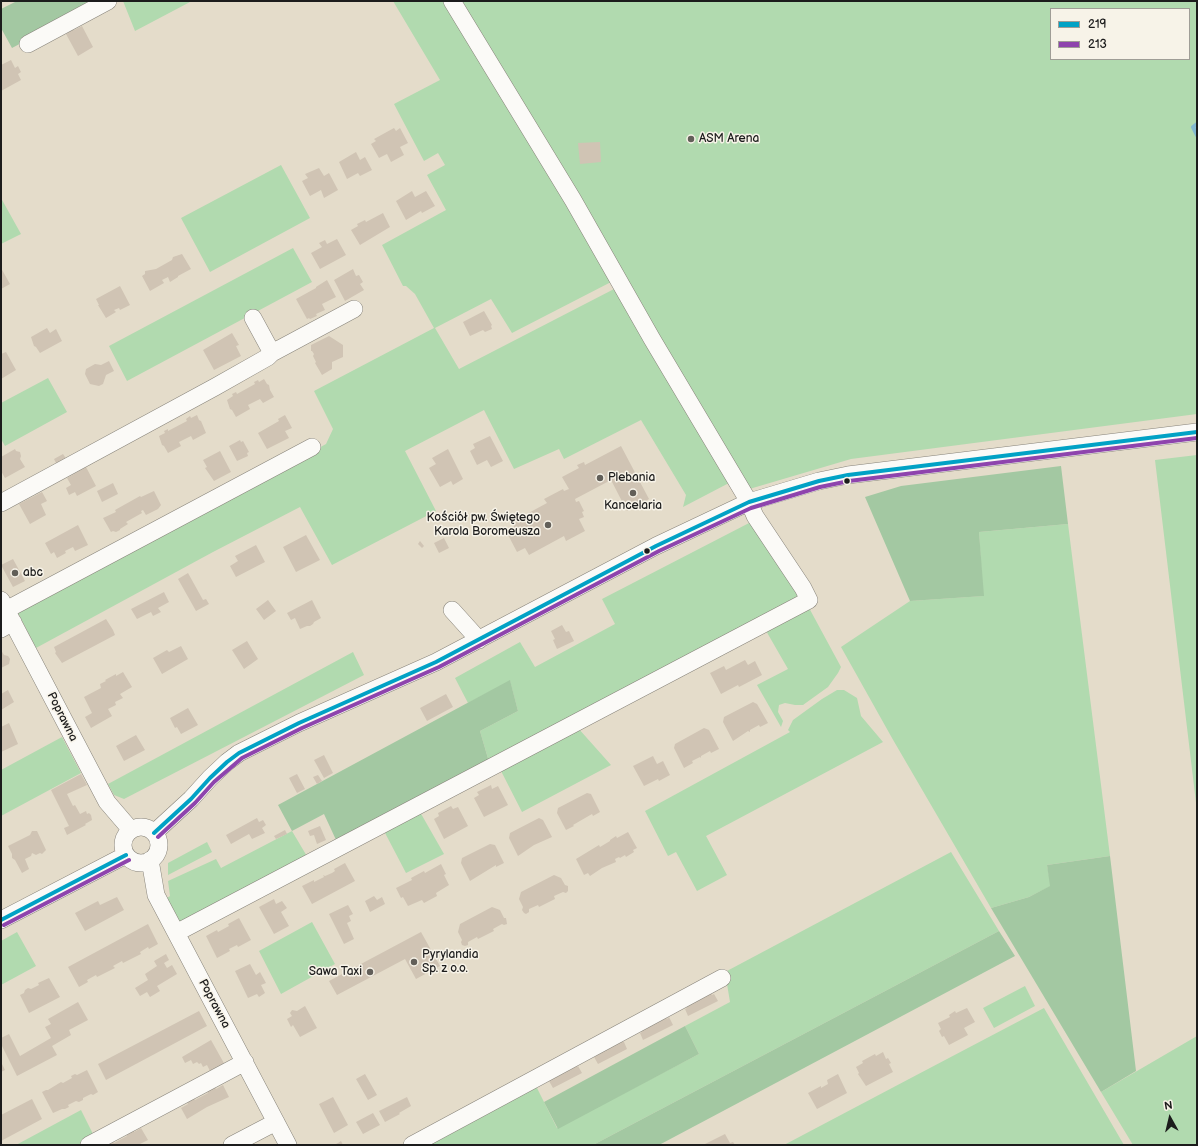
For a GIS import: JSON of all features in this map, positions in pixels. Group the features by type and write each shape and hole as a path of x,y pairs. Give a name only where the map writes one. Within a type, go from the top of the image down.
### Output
{"street":[{"path":"28,44 108,1"},
{"path":"176,933 809,600 755,516 573,200 452,1"},
{"path":"1,503 215,387 268,357 272,353 354,309"},
{"path":"253,318 272,353"},
{"path":"154,833 191,799 227,762 239,753 299,723 436,662 656,546 748,502 819,481 848,475 1197,432"},
{"path":"5,615 312,447"},
{"path":"452,610 479,640"},
{"name":"Poprawna","path":"5,615 107,802 131,830"},
{"path":"140,827 154,833 158,838 158,851 150,860 144,863 137,862 131,860 126,855 124,850 124,839 131,830 140,827"},
{"path":"1,920 126,855"},
{"name":"Poprawna","path":"150,860 156,895 288,1145"},
{"path":"412,1145 722,978"},
{"path":"89,1145 245,1062"},
{"path":"232,1145 276,1122"}],"green space":[{"path":"17,1 100,1 12,48 1,28 1,9"},
{"path":"123,1 190,1 190,2 135,31"},
{"path":"393,1 447,1 613,281 512,333 491,299 435,328 459,369 616,288 729,483 683,507 686,495 641,420 564,459 559,449 514,469 484,410 405,451 436,511 332,565 300,507 213,552 36,648 18,613 326,444 333,429 314,391 434,328 415,294 406,286 403,286 382,245 446,210 427,175 445,165 438,153 424,161 394,104 440,80"},
{"path":"460,1 1197,1 1197,414 851,459 746,490"},
{"path":"281,165 310,218 210,272 181,218"},
{"path":"1,198 21,234 1,244"},
{"path":"293,248 312,282 127,381 109,346"},
{"path":"48,378 67,412 5,446 1,439 1,403"},
{"path":"1197,455 1197,811 1155,460"},
{"path":"1061,466 1068,524 979,532 984,596 910,601 865,497 901,486"},
{"path":"751,522 803,596 489,762 480,731 518,711 510,681 468,703 455,678 520,642 535,667 615,624 602,599"},
{"path":"1068,524 1110,856 1047,865 1051,886 1029,897 991,908 841,647 910,601 983,596 979,532"},
{"path":"808,606 841,667 828,687 803,705 785,703 779,705 778,712 783,721 781,727 757,685 788,669 765,629"},
{"path":"353,652 364,675 124,799 114,795 108,784"},
{"path":"510,680 518,711 480,731 489,762 337,842 324,814 292,831 278,805"},
{"path":"837,690 844,690 857,698 861,716 883,742 706,836 727,875 697,891 676,852 668,856 645,811 790,732 788,730 793,720"},
{"path":"578,728 611,765 522,812 500,769"},
{"path":"62,737 81,773 1,816 1,770"},
{"path":"420,812 444,854 406,873 384,831"},
{"path":"292,831 308,858 181,925 167,898 170,896 168,881 216,859 221,868"},
{"path":"207,842 212,852 168,875 168,863"},
{"path":"951,852 999,931 593,1145 433,1145 432,1142 536,1086 557,1128 699,1054 685,1026 730,1002 725,972"},
{"path":"1110,856 1136,1071 1101,1092 991,908 1029,897 1050,886 1047,865"},
{"path":"312,922 335,964 281,994 259,951"},
{"path":"999,931 1015,956 659,1145 593,1145"},
{"path":"17,932 36,966 1,985 1,941"},
{"path":"1025,986 1035,1006 994,1028 983,1008"},
{"path":"1044,1008 1124,1145 784,1145 909,1079"},
{"path":"685,1026 699,1054 558,1129 544,1102"},
{"path":"1197,1036 1197,1145 1133,1145 1101,1092"},
{"path":"81,1110 94,1136 78,1145 16,1145"}],"building":[{"path":"82,26 93,47 78,56 66,34"},
{"path":"11,60 15,68 18,66 21,72 18,74 21,80 1,91 1,65"},
{"path":"394,128 396,131 400,128 408,143 400,147 404,155 391,162 387,154 379,158 371,144 376,141 374,139"},
{"path":"600,142 601,162 580,164 578,143"},
{"path":"356,152 360,160 365,157 372,170 360,176 358,173 347,179 339,162"},
{"path":"319,168 324,176 329,173 338,190 324,198 321,190 310,196 302,181 308,178 305,174"},
{"path":"412,191 415,197 426,191 435,206 422,213 421,211 406,220 396,201"},
{"path":"383,213 390,227 360,245 351,230 358,226 357,224 365,220 366,222"},
{"path":"337,239 346,255 320,269 311,253 322,247 319,243 325,240 327,244"},
{"path":"182,254 191,269 170,282 168,277 162,280 164,283 150,291 142,276 145,274 145,271 156,269 172,260 173,257"},
{"path":"1,268 10,284 1,289"},
{"path":"353,269 356,276 359,275 363,282 360,284 364,290 345,301 334,280"},
{"path":"327,280 336,297 322,304 325,310 316,314 317,316 307,319 296,299"},
{"path":"120,286 130,305 120,310 119,308 114,310 116,312 106,318 96,299"},
{"path":"484,311 492,325 492,329 485,332 483,330 470,336 463,322"},
{"path":"47,328 50,333 56,329 62,341 40,353 34,346 31,337"},
{"path":"232,333 239,345 236,346 241,356 214,370 203,350"},
{"path":"329,336 343,345 343,357 332,362 332,369 322,375 315,363 316,362 313,356 314,354 311,351 311,345"},
{"path":"6,352 16,370 1,379 1,354"},
{"path":"109,361 114,371 106,375 103,384 99,386 90,384 85,374 86,369 95,364 101,365"},
{"path":"264,379 269,385 274,397 263,403 260,399 248,405 250,409 236,417 230,409 227,400 233,396 232,394 236,392 237,394 255,384 254,382 258,380 259,382"},
{"path":"197,415 206,433 193,440 191,436 179,442 181,446 168,453 162,445 159,436 165,433 164,431 168,429 168,431 187,421 186,419 190,416 191,418"},
{"path":"285,415 292,428 285,431 289,438 267,449 258,433 279,421 278,419"},
{"path":"490,436 503,461 491,467 487,460 477,465 470,451 475,448 473,444"},
{"path":"240,440 241,442 243,441 249,452 247,453 248,456 237,461 229,446"},
{"path":"621,446 649,499 644,502 645,504 633,510 632,508 627,511 611,480 575,499 576,502 579,501 584,511 582,512 584,517 579,519 585,531 566,541 564,536 529,555 525,548 517,552 507,533 515,529 512,522 547,503 544,499 563,489 564,491 569,489 562,477 579,468 577,465 584,462 585,465"},
{"path":"15,449 16,451 20,452 20,459 25,467 5,478 1,471 1,457"},
{"path":"448,449 463,479 453,485 451,481 440,487 429,468 436,464 432,458"},
{"path":"220,451 231,472 214,481 205,468 207,467 203,460"},
{"path":"63,454 67,460 57,465 54,459"},
{"path":"86,467 96,486 77,496 75,492 69,495 66,488 71,485 67,478"},
{"path":"113,483 118,494 102,502 97,491"},
{"path":"154,491 161,505 158,509 146,515 143,510 141,511 142,513 126,522 128,524 120,530 111,532 103,518 116,512 115,510 140,496 141,497"},
{"path":"42,492 47,501 41,504 46,515 30,524 19,504"},
{"path":"78,525 88,545 75,551 73,547 65,551 66,553 57,558 54,552 51,554 45,543"},
{"path":"306,535 320,560 296,572 283,547"},
{"path":"444,538 449,548 439,553 434,543"},
{"path":"420,541 424,546 422,548 418,544"},
{"path":"256,545 265,562 236,577 230,566 238,561 235,556"},
{"path":"13,559 25,581 13,587 1,565"},
{"path":"188,573 203,600 206,599 209,604 196,611 178,579"},
{"path":"164,592 169,602 158,608 161,612 153,616 151,612 137,619 131,609"},
{"path":"268,600 276,611 264,620 256,609"},
{"path":"312,600 321,618 310,626 300,629 295,618 291,620 287,613"},
{"path":"106,619 115,635 62,663 55,653 54,647"},
{"path":"562,625 566,632 569,631 574,641 557,649 553,640 555,639 551,631"},
{"path":"247,641 258,659 244,669 232,650"},
{"path":"181,646 188,659 162,674 153,658 167,650 169,652"},
{"path":"1,650 4,655 8,656 10,659 9,664 1,668"},
{"path":"745,660 748,665 755,661 762,675 739,687 738,685 721,694 710,673 724,666 726,670"},
{"path":"123,672 132,687 120,694 123,698 115,702 116,705 108,709 112,716 91,728 85,717 92,713 84,697 101,688 100,684 106,681 105,680"},
{"path":"8,690 14,702 1,710 1,694"},
{"path":"446,694 453,707 427,721 420,708"},
{"path":"753,702 757,704 768,723 760,727 759,725 750,730 750,732 748,731 733,741 723,722 724,717"},
{"path":"188,708 198,725 181,734 177,727 175,728 170,718"},
{"path":"9,723 18,744 1,752 1,727"},
{"path":"704,728 709,730 719,749 711,753 710,751 701,756 701,758 700,757 692,761 693,763 684,768 674,748 675,744"},
{"path":"136,735 145,750 124,761 116,746"},
{"path":"324,755 333,773 324,778 314,760"},
{"path":"653,756 657,764 663,761 670,775 659,781 658,779 644,786 633,766"},
{"path":"81,774 87,785 67,794 73,806 75,805 80,814 86,811 87,814 89,813 91,815 92,820 85,824 86,825 67,835 64,828 69,826 51,790"},
{"path":"297,774 305,789 297,793 289,778"},
{"path":"318,775 322,781 317,784 313,777"},
{"path":"491,785 492,789 498,786 508,805 484,817 474,798 479,795 477,792"},
{"path":"587,793 591,794 600,812 593,816 592,814 566,830 557,813 558,808"},
{"path":"451,806 453,809 458,807 468,826 444,839 434,819 439,816 438,813"},
{"path":"257,818 259,822 263,820 266,825 262,828 265,833 252,839 249,834 231,844 226,835"},
{"path":"539,818 543,820 552,837 534,845 518,856 509,838 510,833"},
{"path":"320,826 326,840 317,844 314,835 310,836 308,831"},
{"path":"285,830 287,834 276,839 274,836"},
{"path":"32,831 37,831 46,850 42,854 40,853 36,855 32,853 31,856 25,859 29,869 22,873 15,860 12,858 12,854 8,846 30,835"},
{"path":"628,832 637,848 633,850 634,852 626,857 625,855 615,859 616,862 602,868 590,876 588,873 584,875 576,859 599,845 600,847 616,836 617,838"},
{"path":"490,844 495,845 504,863 496,867 496,865 470,881 461,863 462,858"},
{"path":"345,863 355,881 312,904 302,886 324,877 323,875 325,876 332,873 335,871 334,869"},
{"path":"441,864 449,885 436,893 437,896 424,903 422,900 408,906 403,897 401,898 396,888 412,880 411,878 424,871 425,873"},
{"path":"554,875 561,878 565,885 568,886 568,891 566,893 563,892 554,896 555,899 539,907 538,905 529,909 529,912 526,914 524,913 519,899 521,892"},
{"path":"374,896 377,900 382,897 385,904 370,912 365,901"},
{"path":"117,897 124,910 85,931 75,913 98,901 100,905"},
{"path":"274,899 276,904 282,901 287,908 281,912 289,926 274,934 259,907"},
{"path":"348,905 353,914 349,916 351,921 347,923 354,939 344,944 329,914"},
{"path":"492,907 500,910 504,918 506,918 507,924 502,924 493,929 494,931 478,939 477,937 468,942 468,945 462,945 462,940 458,932 460,924"},
{"path":"239,918 251,940 238,947 237,945 229,949 230,951 217,958 206,936 229,926 228,924"},
{"path":"148,924 158,944 149,949 148,947 140,952 141,954 123,963 122,961 113,966 115,968 97,977 96,975 79,987 68,967"},
{"path":"421,932 440,966 416,979 405,959 337,995 329,981"},
{"path":"166,954 169,960 164,963 167,968 172,965 177,974 157,986 160,991 150,997 147,992 140,996 135,988 148,980 145,974 157,966 154,961"},
{"path":"250,964 256,975 260,972 266,983 261,985 265,993 259,997 257,994 248,998 235,971"},
{"path":"49,978 60,997 29,1013 20,995 28,988 31,989 39,985 38,983"},
{"path":"710,991 712,995 714,994 718,1001 688,1016 685,1005"},
{"path":"78,1002 88,1020 69,1030 71,1035 52,1046 57,1055 17,1076 1,1044 1,1038 9,1034 20,1056 51,1038 45,1027 51,1024 48,1019"},
{"path":"305,1006 317,1028 300,1037 293,1025 291,1027 287,1019 292,1016 290,1013 292,1010 297,1011"},
{"path":"967,1008 975,1022 964,1028 968,1035 949,1045 939,1031 941,1029 938,1023 950,1017 949,1015 955,1011 956,1013"},
{"path":"199,1011 207,1026 106,1080 98,1064"},
{"path":"665,1015 667,1019 669,1017 673,1025 643,1040 640,1029"},
{"path":"620,1039 624,1042 627,1049 598,1064 594,1057 596,1056 594,1053"},
{"path":"211,1040 225,1065 210,1071 207,1065 203,1067 201,1063 199,1064 197,1062 193,1064 191,1060 185,1063 182,1057"},
{"path":"883,1052 886,1059 888,1058 891,1063 889,1064 893,1072 866,1086 858,1074 859,1073 856,1067 863,1063 862,1061 875,1054 876,1056"},
{"path":"1,1062 5,1070 1,1072"},
{"path":"575,1063 582,1073 553,1088 549,1081 551,1080 549,1077"},
{"path":"87,1070 98,1092 83,1098 83,1100 79,1102 76,1101 68,1105 69,1107 65,1109 53,1113 42,1092 61,1082 63,1083 72,1078 71,1076 75,1074 77,1075"},
{"path":"365,1074 377,1095 368,1100 356,1079"},
{"path":"838,1074 847,1093 817,1109 808,1093 828,1084 827,1080"},
{"path":"223,1085 229,1097 207,1107 187,1119 181,1108 188,1104 187,1102 194,1098 195,1100 208,1093 207,1091 215,1087 216,1089"},
{"path":"333,1097 348,1125 334,1133 319,1104"},
{"path":"407,1097 411,1106 385,1122 379,1111"},
{"path":"32,1099 42,1119 1,1141 1,1115"},
{"path":"373,1113 380,1125 363,1134 356,1122"},
{"path":"141,1128 148,1140 138,1145 106,1145 113,1141 114,1143 127,1136 126,1134"},
{"path":"725,1134 730,1143 733,1142 735,1145 703,1145"},
{"path":"341,1141 343,1145 334,1145 338,1143"}],"waterway":[{"path":"1197,124 1193,127 1197,135"}],"transit line":[{"name":"219","path":"154,833 191,799 210,778 239,753 299,723 436,662 656,546 749,502 819,481 848,475 1197,432"},
{"name":"213","path":"158,837 195,803 214,782 242,758 302,728 439,667 659,551 751,508 820,487 849,481 1197,438"},
{"name":"219","path":"1,920 126,855"},
{"name":"213","path":"4,925 129,860"}],"place":[{"name":"ASM Arena","path":"691,139"},
{"name":"Plebania","path":"600,478"},
{"name":"Kancelaria","path":"633,493"},
{"name":"Kościół pw. Świętego Karola Boromeusza","path":"548,525"},
{"name":"abc","path":"15,573"},
{"name":"Pyrylandia Sp. z o.o.","path":"414,962"},
{"name":"Sawa Taxi","path":"370,972"}]}
